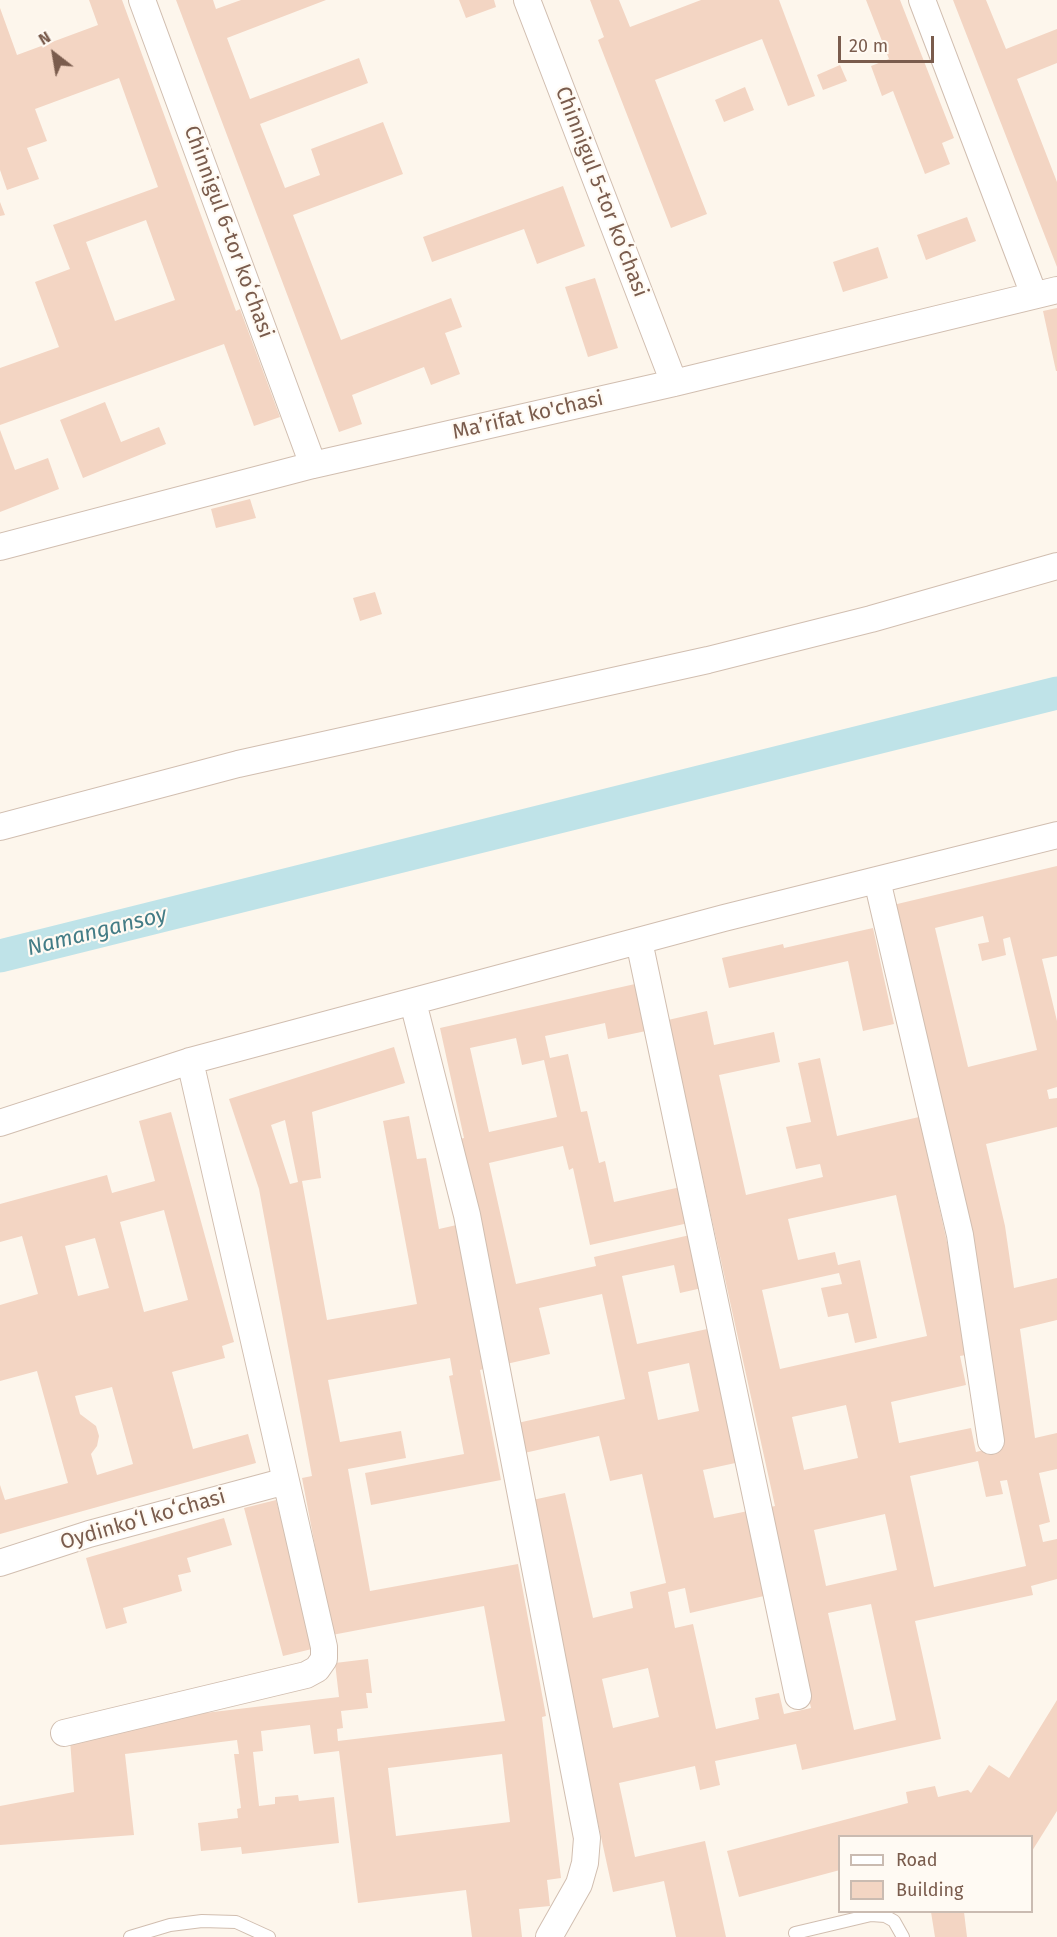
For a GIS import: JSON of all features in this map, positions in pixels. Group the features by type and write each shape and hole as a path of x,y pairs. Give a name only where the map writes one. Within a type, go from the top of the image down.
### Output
{"street":[{"name":"Chinnigul 6-tor koʻchasi","path":"142,0 313,465"},
{"name":"Chinnigul 5-tor koʻchasi","path":"527,0 674,383"},
{"path":"922,0 1045,293"},
{"name":"Maʼrifat ko'chasi","path":"0,546 313,465 674,383 1045,293"},
{"path":"0,828 238,764 708,660 871,619 1057,566"},
{"path":"0,1123 190,1061 639,941 1057,835"},
{"path":"877,880 960,1235 991,1441"},
{"path":"639,941 798,1696"},
{"path":"413,1002 467,1215 587,1838 585,1863 579,1884 549,1937"},
{"path":"64,1733 306,1675 317,1669 324,1659 324,1647 190,1061"},
{"name":"Oydinkoʻl koʻchasi","path":"0,1563 88,1534 286,1481"}],"lane":[{"path":"795,1933 871,1915 885,1916 894,1921 903,1937"},
{"path":"130,1937 170,1925 202,1921 236,1922 269,1937"}],"building":[{"path":"89,0 122,0 236,311 240,309 280,417 254,426 224,344 0,425 0,368 59,347 35,282 70,269 53,225 158,187 119,78 35,109 47,141 27,148 39,179 7,190 0,170 0,8 17,55 98,25","holes":["146,220 175,300 115,321 86,242"]},
{"path":"176,0 213,0 216,9 241,0 326,0 227,38 250,99 359,58 368,83 260,124 285,188 320,175 311,149 383,122 403,174 293,215 341,340 451,298 462,327 445,333 460,374 431,385 424,367 352,395 362,424 339,432"},
{"path":"459,0 494,0 496,7 466,18"},
{"path":"590,0 619,0 630,27 701,0 779,0 815,96 788,106 762,39 655,80 707,214 671,228 598,40 604,37"},
{"path":"866,0 900,0 954,138 942,143 950,164 925,174 893,91 882,96 871,66 889,59"},
{"path":"953,0 986,0 1006,49 1057,29 1057,63 1017,79 1057,182 1057,267"},
{"path":"840,65 847,81 823,90 817,75"},
{"path":"745,87 754,110 724,122 715,100"},
{"path":"563,186 585,246 537,264 524,229 432,262 423,237"},
{"path":"0,202 5,215 0,216"},
{"path":"967,217 976,241 926,260 917,235"},
{"path":"878,247 888,278 843,292 833,262"},
{"path":"595,278 618,348 588,357 565,287"},
{"path":"1057,308 1057,371 1056,371 1043,311"},
{"path":"105,402 121,442 159,427 166,444 83,478 60,420"},
{"path":"0,430 15,470 48,458 59,489 0,512"},
{"path":"250,499 256,518 216,528 211,509"},
{"path":"375,592 382,614 360,621 353,598"},
{"path":"1057,866 1057,956 1042,959 1057,1021 1057,1087 1047,1090 1049,1099 1057,1098 1057,1127 986,1144 1005,1226 1014,1288 1057,1278 1057,1320 1020,1329 1035,1438 1057,1433 1057,1469 1039,1473 1050,1522 1039,1525 1043,1542 1057,1539 1057,1579 1031,1586 1033,1595 915,1621 941,1739 802,1770 796,1744 715,1761 720,1785 700,1790 695,1766 619,1783 635,1857 705,1841 726,1937 676,1937 664,1881 613,1892 546,1584 523,1502 565,1493 593,1618 633,1608 630,1592 666,1583 642,1474 610,1481 599,1436 520,1454 513,1424 625,1399 602,1294 539,1308 550,1354 502,1365 452,1141 464,1138 440,1028 635,984 646,1031 608,1039 605,1023 545,1036 550,1058 568,1054 581,1112 587,1111 599,1163 605,1161 614,1202 685,1186 693,1222 590,1245 573,1168 569,1170 563,1146 489,1163 516,1284 596,1266 594,1257 690,1235 702,1288 680,1293 674,1265 622,1276 637,1344 712,1328 740,1462 703,1470 714,1518 748,1511 764,1596 690,1613 685,1588 668,1592 675,1628 693,1624 716,1729 759,1719 755,1698 779,1693 784,1714 811,1708 766,1508 775,1506 668,1020 707,1011 714,1045 774,1032 780,1062 719,1075 746,1195 823,1177 820,1164 796,1169 786,1127 811,1122 798,1063 820,1058 837,1136 919,1117 972,1354 960,1356 966,1385 891,1402 899,1443 971,1428 976,1452 1000,1446 893,905","holes":["983,916 989,942 978,944 982,961 1006,955 1003,939 1010,937 1037,1050 968,1067 935,928","516,1038 522,1065 544,1060 557,1117 489,1132 470,1048","896,1195 927,1336 780,1369 762,1290 839,1273 842,1284 821,1288 828,1317 848,1313 855,1343 877,1338 860,1260 838,1265 835,1252 798,1260 788,1219","689,1363 699,1411 658,1420 648,1372","846,1405 858,1458 804,1470 792,1417","978,1461 986,1497 1003,1494 1000,1481 1007,1480 1026,1566 934,1587 910,1476","885,1514 897,1570 826,1586 814,1530","871,1604 896,1720 854,1730 828,1613","648,1668 659,1717 613,1728 602,1679"]},
{"path":"873,928 894,1024 863,1031 848,961 729,988 722,958 783,944 784,948"},
{"path":"394,1047 405,1083 312,1112 321,1178 302,1181 327,1320 417,1304 383,1121 409,1116 417,1159 426,1158 439,1229 461,1224 487,1368 480,1370 501,1480 371,1505 365,1473 464,1454 449,1376 453,1375 450,1358 328,1380 340,1442 401,1431 406,1458 348,1469 370,1591 518,1564 546,1716 542,1717 561,1878 547,1880 550,1906 519,1909 522,1937 472,1937 466,1890 358,1903 339,1751 314,1754 310,1725 261,1731 263,1751 253,1752 259,1806 275,1804 275,1797 298,1795 299,1801 334,1797 339,1843 242,1854 241,1847 201,1851 198,1823 238,1818 237,1809 241,1808 234,1754 239,1754 237,1740 125,1754 134,1835 0,1845 0,1806 74,1792 70,1740 171,1717 339,1697 335,1663 368,1659 372,1693 366,1693 368,1708 341,1711 343,1728 337,1729 338,1741 505,1721 484,1606 332,1635 302,1478 312,1476 259,1189 229,1099","holes":["285,1120 298,1182 290,1184 271,1125","502,1754 510,1822 396,1836 388,1768"]},
{"path":"171,1112 234,1342 222,1346 225,1358 172,1372 193,1449 248,1434 256,1463 0,1534 0,1485 5,1500 68,1483 37,1371 0,1381 0,1305 38,1294 22,1236 0,1242 0,1204 107,1175 112,1193 155,1181 139,1121","holes":["164,1210 188,1300 144,1312 120,1222","95,1238 109,1288 78,1296 65,1246","112,1387 133,1464 97,1475 91,1454 97,1446 99,1436 96,1426 80,1414 75,1396"]},
{"path":"276,1500 316,1648 283,1656 244,1508"},
{"path":"224,1518 232,1545 187,1558 191,1572 178,1575 182,1591 123,1608 127,1623 106,1629 86,1558"},
{"path":"1057,1700 1057,1811 1033,1849 1033,1835 838,1835 838,1871 739,1897 727,1851 908,1803 906,1792 935,1786 938,1797 968,1790 971,1793 989,1765 1009,1778"},
{"path":"931,1913 964,1913 967,1937 935,1937"}],"waterway":[{"name":"Namangansoy","path":"0,956 1057,693"}]}
